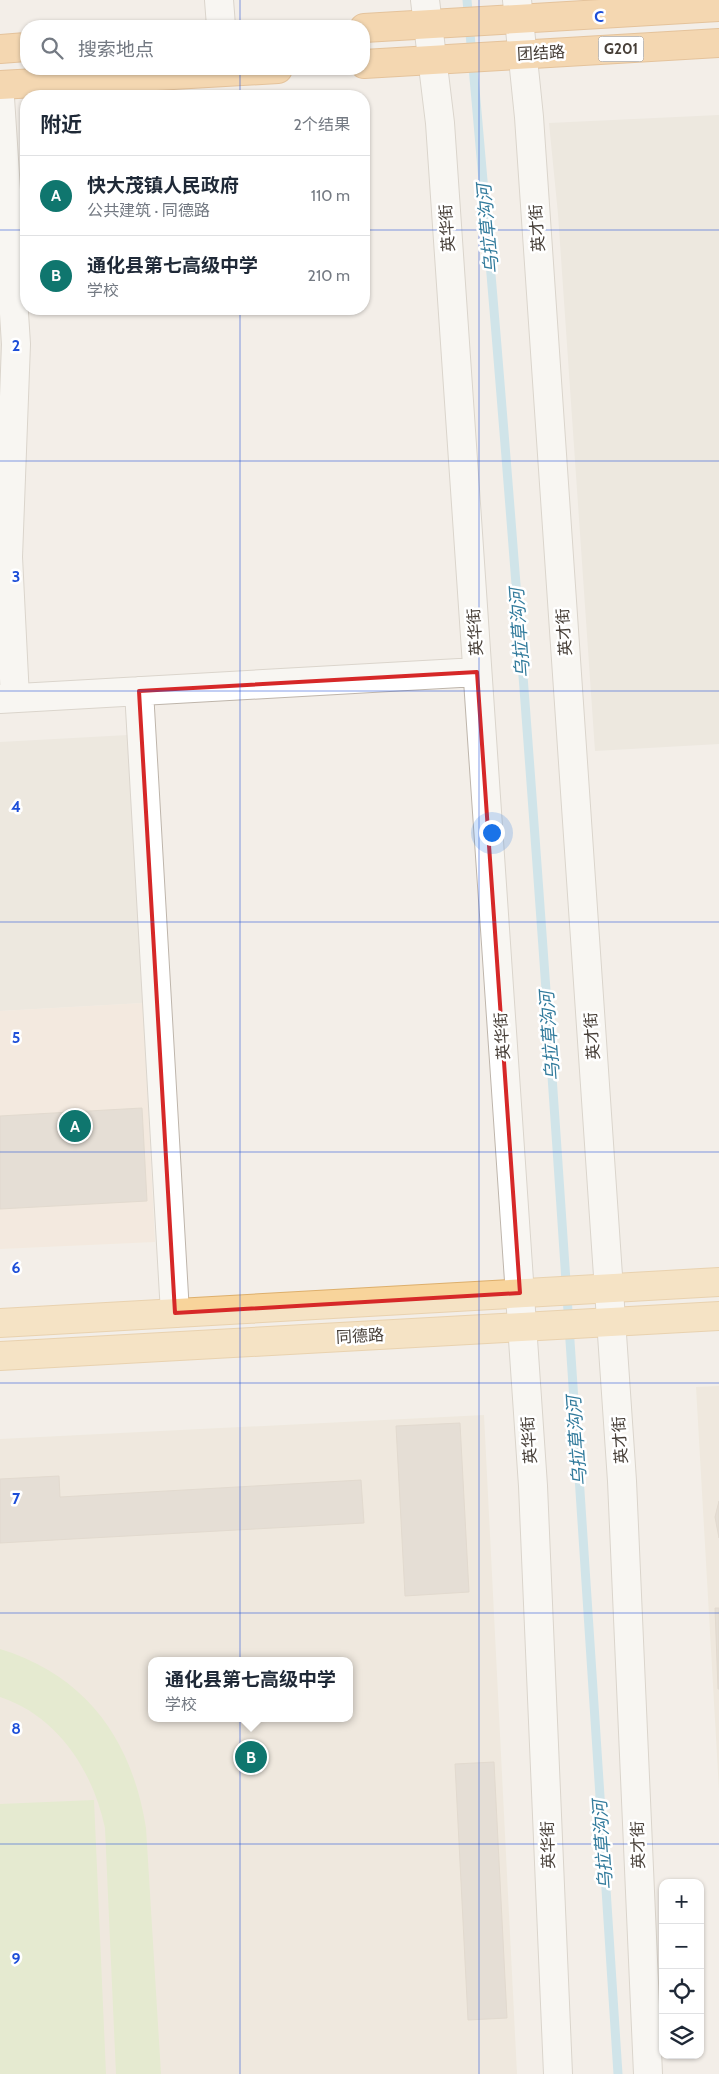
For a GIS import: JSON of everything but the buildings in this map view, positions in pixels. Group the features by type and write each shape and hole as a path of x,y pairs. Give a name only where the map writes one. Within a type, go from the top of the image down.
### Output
{"highway":[{"name":"G201","path":"370,26 427,12 719,8"},
{"name":"团结路","path":"370,64 719,43"},
{"path":"0,49 20,48"},
{"path":"0,85 174,75"}],"main road":[{"name":"同德路","path":"0,1323 719,1282"},
{"name":"同德路","path":"0,1356 719,1316"}],"street":[{"path":"219,0 221,20"},
{"name":"英才街","path":"518,10 529,117 598,1289 622,1481 648,2074"},
{"name":"英华街","path":"427,12 440,133 533,1486 558,2074"},
{"path":"0,98 16,344 8,558 7,699 477,672"},
{"path":"139,691 175,1313"}],"highlighted area":[{"path":"477,672 520,1293 175,1313 139,691"}],"shaded area":[{"path":"719,115 719,744 595,751 558,214 549,123"},
{"path":"0,301 7,384 0,476"},
{"path":"128,735 143,1003 0,1011 0,742"},
{"path":"143,1003 155,1242 0,1249 0,1011"},
{"path":"719,1386 719,1790 696,1387"},
{"path":"484,1415 517,2074 0,2074 0,1439"}],"green space":[{"path":"0,1649 31,1661 58,1676 81,1694 117,1740 130,1767 146,1828 161,2074 116,2074 105,1828 92,1786 70,1748 39,1717 21,1706 0,1697"},
{"path":"94,1800 106,2074 0,2074 0,1804"}],"waterway":[{"name":"乌拉草沟河","path":"467,0 490,259 531,777 618,2074"}],"place":[{"name":"快大茂镇人民政府","path":"75,1126"},
{"name":"通化县第七高级中学","path":"251,1757"}]}
